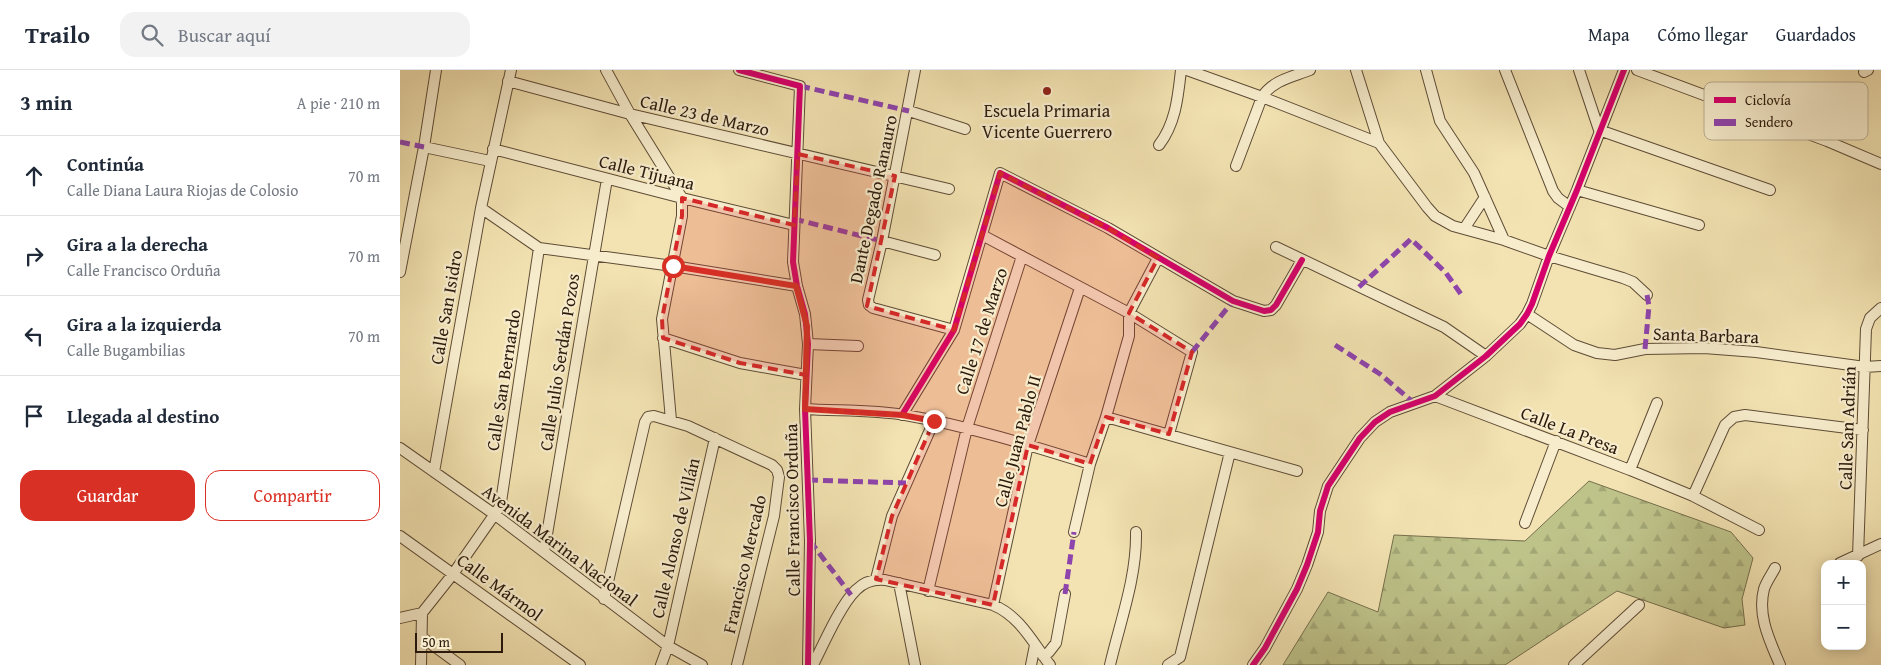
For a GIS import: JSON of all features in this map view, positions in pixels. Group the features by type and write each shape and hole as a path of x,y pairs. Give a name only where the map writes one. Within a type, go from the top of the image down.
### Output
{"street":[{"path":"400,272 402,250 424,147 436,70"},
{"name":"Calle San Isidro","path":"434,472 490,161 511,70"},
{"path":"606,70 630,114 682,198 682,216 662,319 671,420"},
{"name":"Calle Francisco Orduña","path":"743,70 800,86 793,262 796,286 805,314 808,344 805,409 810,541 808,665"},
{"name":"Dante Degado Ranauro","path":"916,70 882,241 868,300 869,305 873,308 954,330"},
{"path":"1160,144 1168,133 1176,107 1182,70"},
{"path":"1236,166 1262,97 1273,84 1310,70"},
{"path":"1356,70 1379,143 1427,207 1443,221 1623,278 1633,282 1647,295"},
{"path":"1426,70 1440,121 1474,174 1504,240"},
{"path":"1505,70 1553,191 1558,198 1570,206"},
{"path":"1579,70 1599,130"},
{"path":"1253,665 1265,648 1297,588 1310,558 1318,532 1320,510 1328,486 1360,438 1376,422 1390,412 1434,396 1486,356 1520,324 1527,314 1624,70"},
{"path":"1637,70 1704,95"},
{"path":"1192,71 1379,143"},
{"name":"Calle 23 de Marzo","path":"508,81 630,114 949,189"},
{"path":"909,110 965,129"},
{"path":"1599,130 1770,190"},
{"path":"1825,140 1881,164"},
{"path":"424,147 490,161"},
{"name":"Calle Tijuana","path":"493,149 794,225"},
{"path":"902,415 954,330 1000,173 1108,228 1233,302 1264,311 1270,310 1276,305 1302,260"},
{"name":"Calle Julio Serdán Pozos","path":"544,552 607,178"},
{"path":"1577,190 1699,225"},
{"path":"1464,229 1485,196"},
{"path":"481,208 539,248 673,266 796,286"},
{"path":"982,235 1129,314 1192,352 1170,434"},
{"path":"882,241 935,255"},
{"path":"1276,247 1444,327 1486,356"},
{"name":"Calle San Bernardo","path":"422,614 453,574 501,502 539,248"},
{"name":"Calle 17 de Marzo","path":"928,590 967,428 1022,256"},
{"path":"1074,532 1090,464 1106,417 1129,336 1129,314 1158,258"},
{"name":"Calle Juan Pablo II","path":"993,605 1028,445 1080,288"},
{"name":"Calle San Adrián","path":"1858,556 1866,329 1870,318 1881,308"},
{"name":"Santa Barbara","path":"1527,314 1574,345 1597,353 1616,355 1645,349 1704,348 1756,352 1865,367 1881,366"},
{"path":"663,338 740,363 806,375"},
{"path":"808,344 858,346"},
{"name":"Calle La Presa","path":"1434,396 1630,470 1693,496 1759,530"},
{"path":"1630,470 1657,403"},
{"path":"805,409 902,415 934,421 967,428 1090,464"},
{"path":"1693,496 1726,425 1734,417 1745,415 1863,430"},
{"path":"604,599 645,422 648,417 654,416 671,420 715,438"},
{"path":"1106,417 1297,470"},
{"path":"876,579 892,516 934,421"},
{"name":"Francisco Mercado","path":"715,438 772,465 777,470 779,485 774,516 737,665"},
{"name":"Calle Alonso de Villán","path":"661,665 668,646 715,438"},
{"path":"1525,523 1556,441"},
{"name":"Avenida Marina Nacional","path":"400,448 494,514 668,646 702,665"},
{"path":"1168,665 1180,657 1230,452"},
{"path":"1110,665 1133,568 1136,532"},
{"name":"Calle Mármol","path":"400,536 580,665"},
{"path":"1848,560 1881,544"},
{"path":"1775,568 1764,588 1762,608 1765,627 1780,665"},
{"path":"813,665 851,596 864,584 876,579 993,605 1010,614 1050,665"},
{"path":"899,583 915,665"},
{"path":"1043,656 1056,643 1065,594"},
{"path":"1574,665 1639,605"},
{"path":"400,618 422,614 421,665"},
{"path":"423,638 460,665"},
{"path":"1031,665 1035,645"}],"highlighted area":[{"path":"798,154 895,176 867,306 954,330 1000,173 1108,228 1158,258 1129,313 1192,352 1169,434 1106,417 1090,464 1028,445 993,605 876,579 892,516 934,421 902,415 805,409 806,375 740,363 663,338 662,319 682,216 682,198 794,225"}],"green space":[{"path":"1589,481 1731,532 1753,558 1742,599 1745,625 1724,628 1617,591 1505,665 1283,665 1328,592 1378,612 1394,535 1525,541"}],"marked path":[{"path":"800,86 909,111"},
{"path":"400,142 424,147"},
{"path":"794,219 882,241"},
{"path":"1359,287 1411,239 1446,273 1463,297"},
{"path":"1645,349 1649,306 1647,295"},
{"path":"1192,352 1233,301"},
{"path":"1335,345 1380,374 1414,403"},
{"path":"808,480 906,483"},
{"path":"1065,594 1074,532"},
{"path":"810,541 851,595"}],"cycle path":[{"path":"739,70 800,86 793,262 805,314 808,344 805,409 810,541 808,665"},
{"path":"1253,665 1265,648 1297,589 1318,532 1320,511 1328,486 1360,438 1375,422 1390,412 1435,396 1486,356 1520,324 1527,314 1624,70"},
{"path":"902,415 954,330 1000,173 1108,228 1233,301 1264,311 1271,310 1276,305 1302,260"}],"place":[{"name":"Escuela Primaria Vicente Guerrero","path":"1047,91"}],"route":[{"path":"673,266 796,286 807,326 805,409 902,415 934,421"}]}
